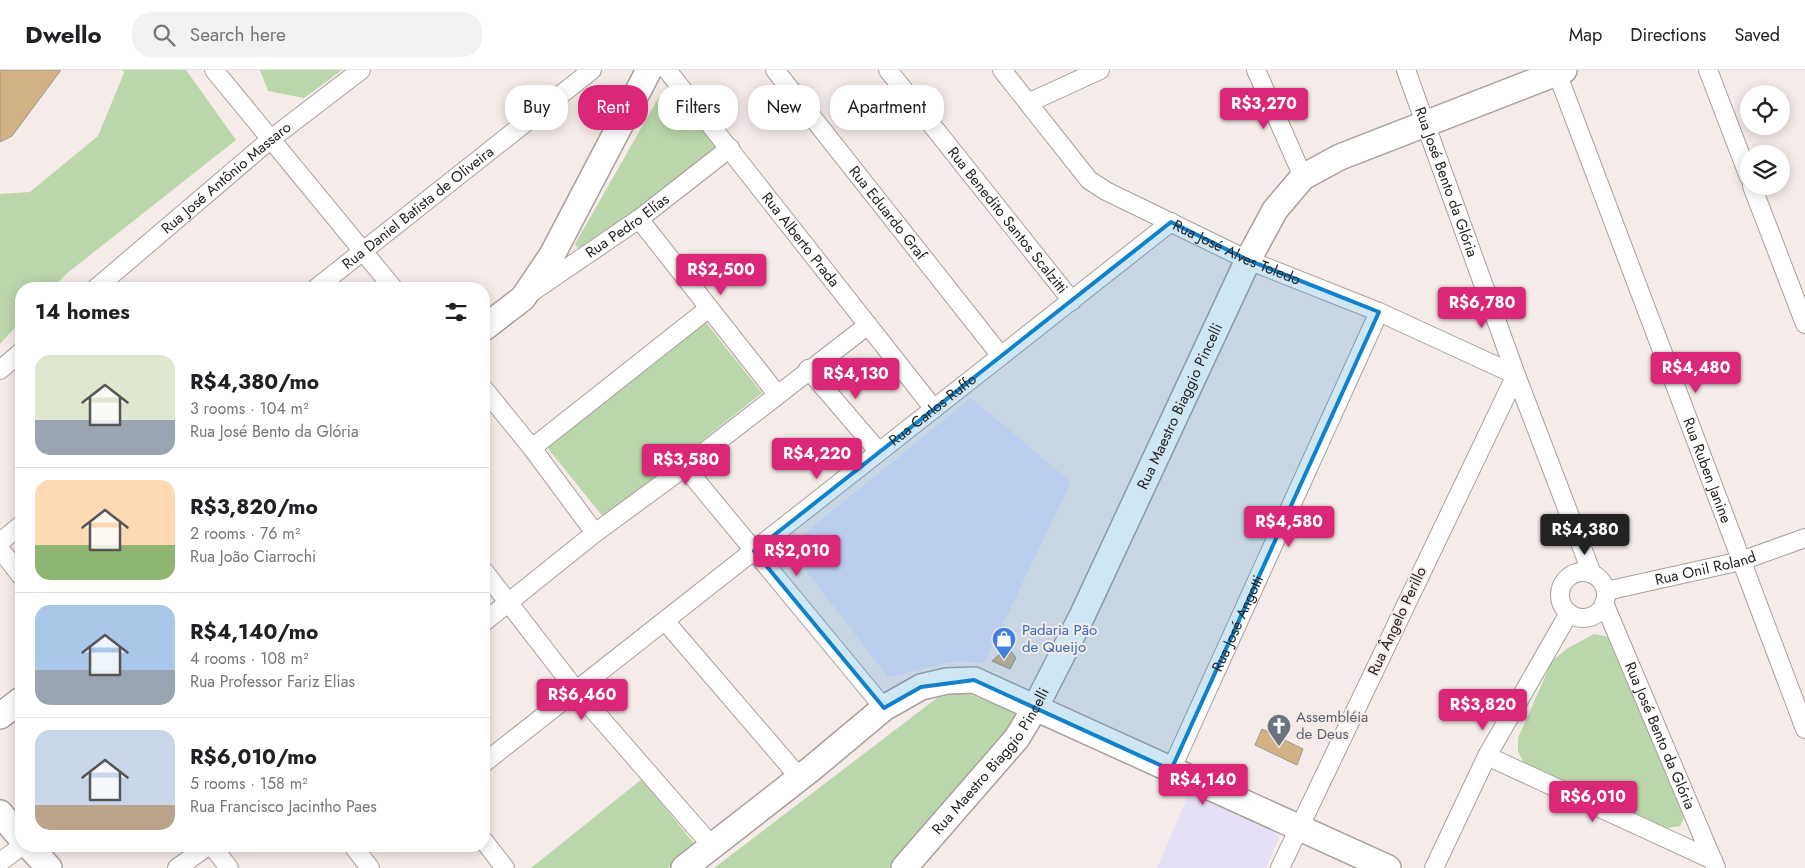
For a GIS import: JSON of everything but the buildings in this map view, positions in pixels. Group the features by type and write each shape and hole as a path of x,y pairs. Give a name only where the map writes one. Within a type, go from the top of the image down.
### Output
{"street":[{"path":"214,70 364,249 389,282"},
{"name":"Rua José Antônio Massaro","path":"103,282 271,138 361,70"},
{"name":"Rua Daniel Batista de Oliveira","path":"324,282 592,70"},
{"name":"Rua Pedro Elías","path":"523,298 552,255 649,70"},
{"name":"Rua Alberto Prada","path":"666,70 730,148 934,409"},
{"name":"Rua Eduardo Graf","path":"776,70 1001,356"},
{"name":"Rua Benedito Santos Scalzitti","path":"888,70 1072,301"},
{"name":"Rua José Alves Toledo","path":"1002,70 1089,180 1106,191 1248,260 1379,312 1516,375"},
{"path":"1028,103 1100,70"},
{"path":"1256,70 1302,177"},
{"name":"Rua José Bento da Glória","path":"1406,70 1516,375 1592,574"},
{"path":"1708,70 1740,154"},
{"name":"Rua Maestro Biaggio Pincelli","path":"904,868 1018,738 1086,608 1248,260 1276,210 1302,177 1340,157 1559,71"},
{"name":"Rua Ruben Janine","path":"1559,71 1805,730"},
{"name":"Rua Pedro Elías","path":"490,323 523,298 639,219 730,148"},
{"path":"1755,195 1805,324"},
{"path":"639,219 777,394"},
{"name":"Rua Carlos Ruffo","path":"490,758 1171,222"},
{"path":"532,448 710,308"},
{"name":"Rua José Angotti","path":"1171,770 1379,312"},
{"path":"490,617 595,533 685,467 868,324"},
{"path":"0,370 15,357"},
{"path":"808,369 879,452"},
{"name":"Rua Ângelo Perillo","path":"1280,868 1516,375"},
{"path":"490,396 532,448 595,533"},
{"path":"685,467 884,708"},
{"path":"0,542 15,530"},
{"name":"Rua Onil Roland","path":"1605,597 1741,561 1805,538"},
{"path":"0,549 15,568"},
{"path":"1578,573 1592,574 1598,578 1605,597 1596,614 1589,617 1575,616 1569,613 1561,601 1560,594 1566,580 1578,573"},
{"path":"490,579 576,690 712,846"},
{"name":"Rua José Bento da Glória","path":"1605,597 1714,864"},
{"path":"1434,868 1487,756 1569,613"},
{"path":"665,620 799,777"},
{"path":"684,868 884,708 921,687 947,681 974,680 1388,868"},
{"path":"0,716 15,705"},
{"path":"1487,756 1714,864"},
{"path":"0,813 15,831"},
{"path":"490,849 505,868"},
{"path":"0,862 15,851"},
{"path":"34,852 49,868"},
{"path":"177,868 201,852"},
{"path":"215,852 229,868"},
{"path":"358,852 370,868"}],"highlighted area":[{"path":"1171,222 1248,260 1379,312 1171,770 974,680 921,687 884,708 754,551"}],"shaded area":[{"path":"971,398 1071,482 984,663 955,661 888,677 788,547"},
{"path":"1192,786 1273,828 1279,838 1266,868 1157,868"}],"green space":[{"path":"123,70 186,70 236,140 66,274 59,282 15,282 15,328 0,344 0,194 30,192 98,136 124,73"},
{"path":"260,70 342,70 304,98 268,91"},
{"path":"658,99 658,130 704,130 717,147 581,253 575,244 640,130 648,130 648,116"},
{"path":"700,315 762,393 604,518 542,441"},
{"path":"1594,634 1609,637 1685,816 1680,826 1666,828 1523,762 1518,751 1518,738 1552,661 1568,648"},
{"path":"964,692 1014,712 1020,719 892,868 714,868 937,698"},
{"path":"642,779 696,846 668,868 531,868"}],"place":[{"name":"Padaria Pão de Queijo","path":"1004,660"},
{"name":"Assembléia de Deus","path":"1279,747"}]}
